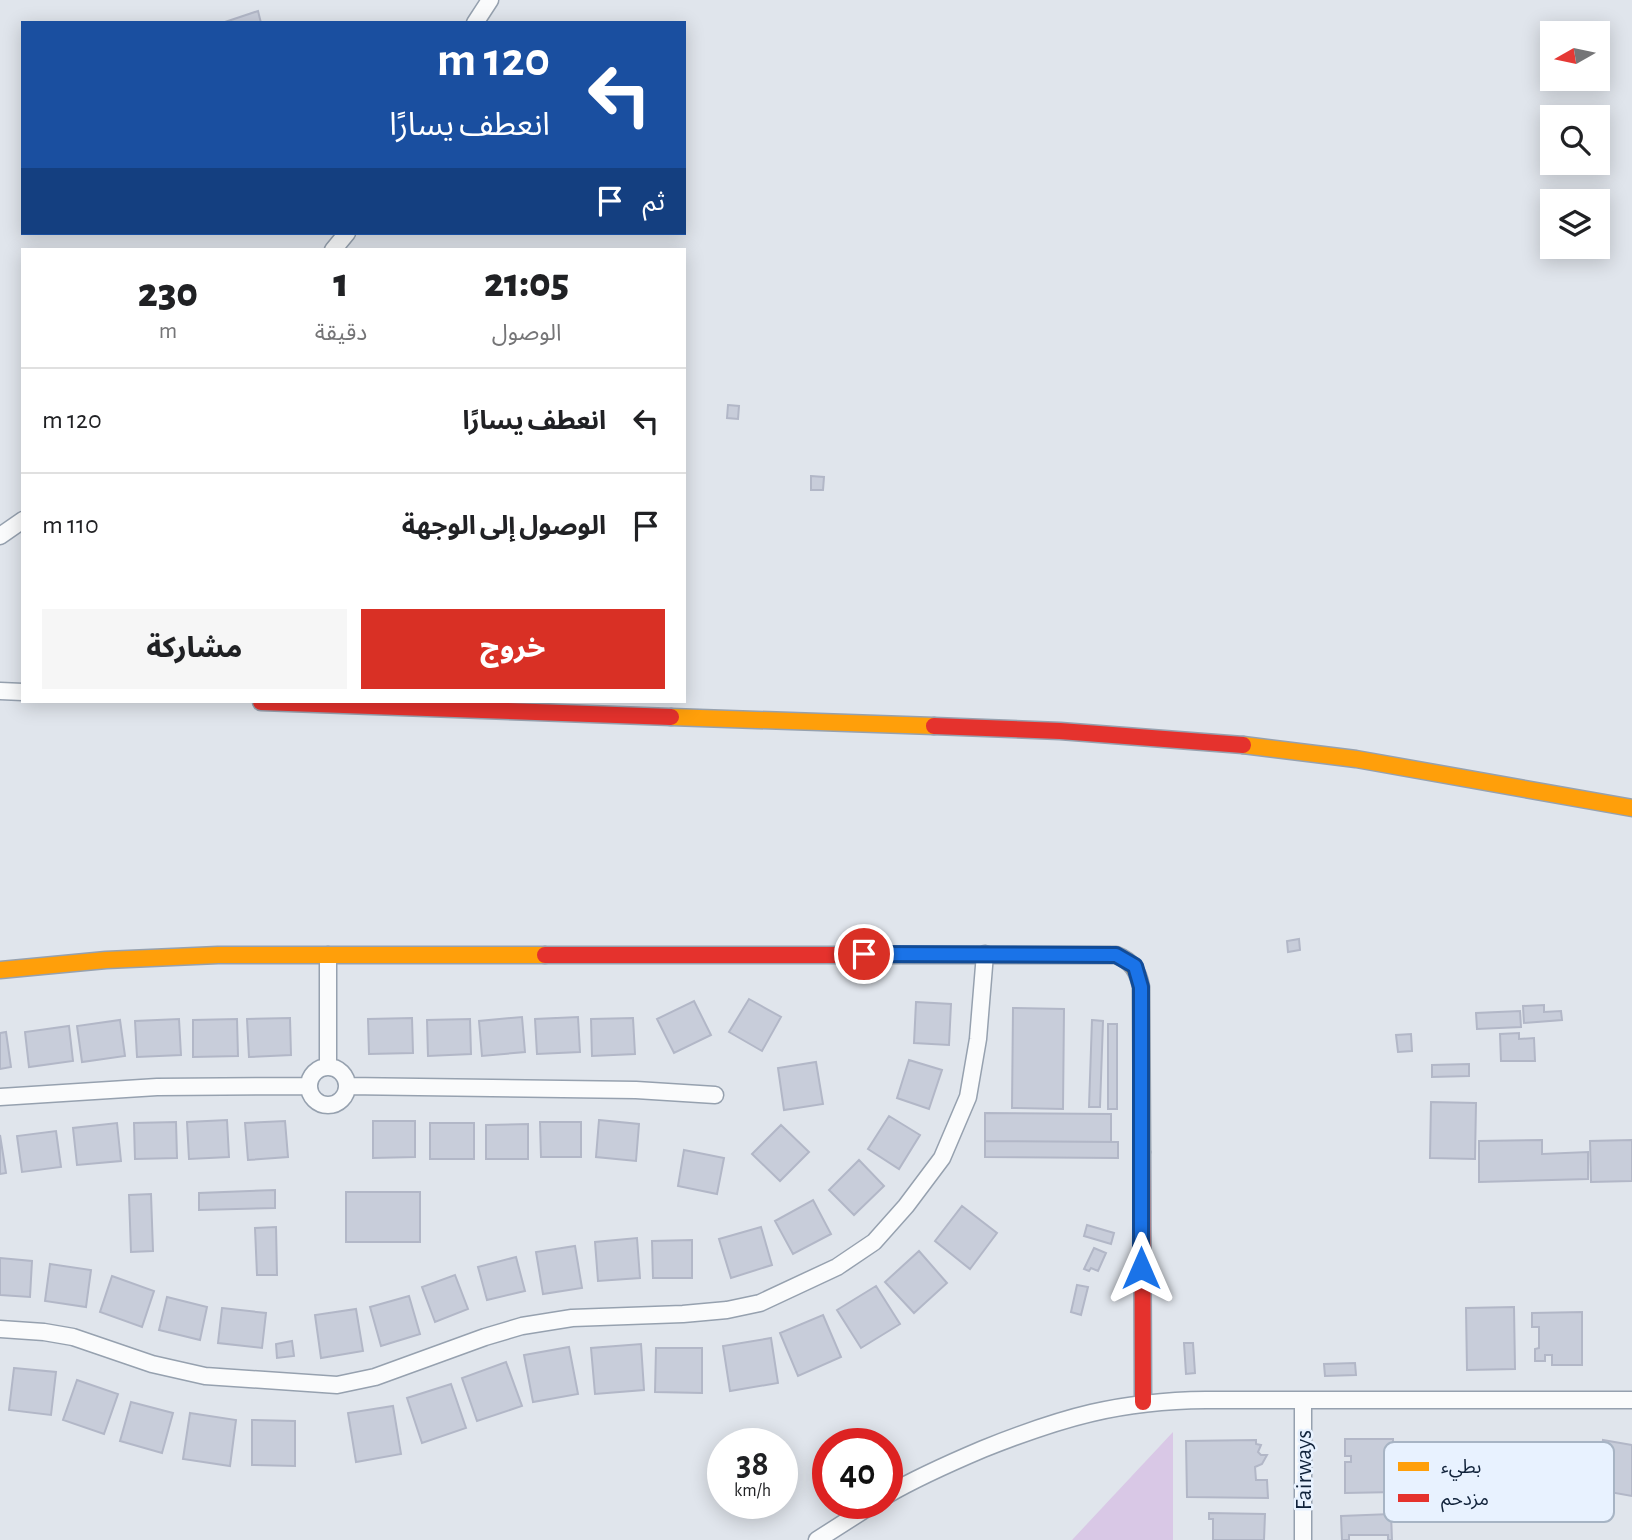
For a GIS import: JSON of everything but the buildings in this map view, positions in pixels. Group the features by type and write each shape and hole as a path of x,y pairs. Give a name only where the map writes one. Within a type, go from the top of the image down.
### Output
{"street":[{"path":"476,21 490,0"},
{"path":"0,536 21,521"},
{"path":"0,691 21,692"},
{"path":"289,703 1060,731 1210,741 1368,761 1632,808"},
{"path":"0,1329 73,1337 152,1364 205,1377 337,1385 375,1377 522,1326 572,1318 727,1310 760,1303 837,1266 874,1242 906,1206 942,1158 968,1097 978,1039 985,954"},
{"path":"328,955 328,1067"},
{"path":"0,970 162,957 1116,955 1130,961 1139,973 1141,987 1143,1402"},
{"path":"328,1067 342,1072 347,1086 342,1100 328,1106 314,1100 308,1087 314,1073 328,1067"},
{"path":"347,1086 636,1090 715,1095"},
{"path":"0,1097 157,1087 308,1087"},
{"name":"Fairways","path":"1303,1400 1303,1540"},
{"path":"903,1486 958,1460 1041,1427 1101,1409 1143,1402 1632,1400"},
{"path":"817,1540 850,1519"}],"shaded area":[{"path":"1173,1432 1173,1540 1072,1540"}],"traffic: slow":[{"path":"671,717 934,726"},
{"path":"1243,745 1356,759 1632,808"},
{"path":"0,970 106,960 218,955 545,955"},
{"path":"850,955 1116,955 1126,960 1136,971 1141,987 1142,1152"}],"traffic: jam":[{"path":"288,703 671,717"},
{"path":"934,726 1060,731 1243,745"},
{"path":"545,955 850,955"},
{"path":"1142,1152 1143,1402"}],"route":[{"path":"864,954 1116,955 1135,966 1141,987 1141,1268"}]}
